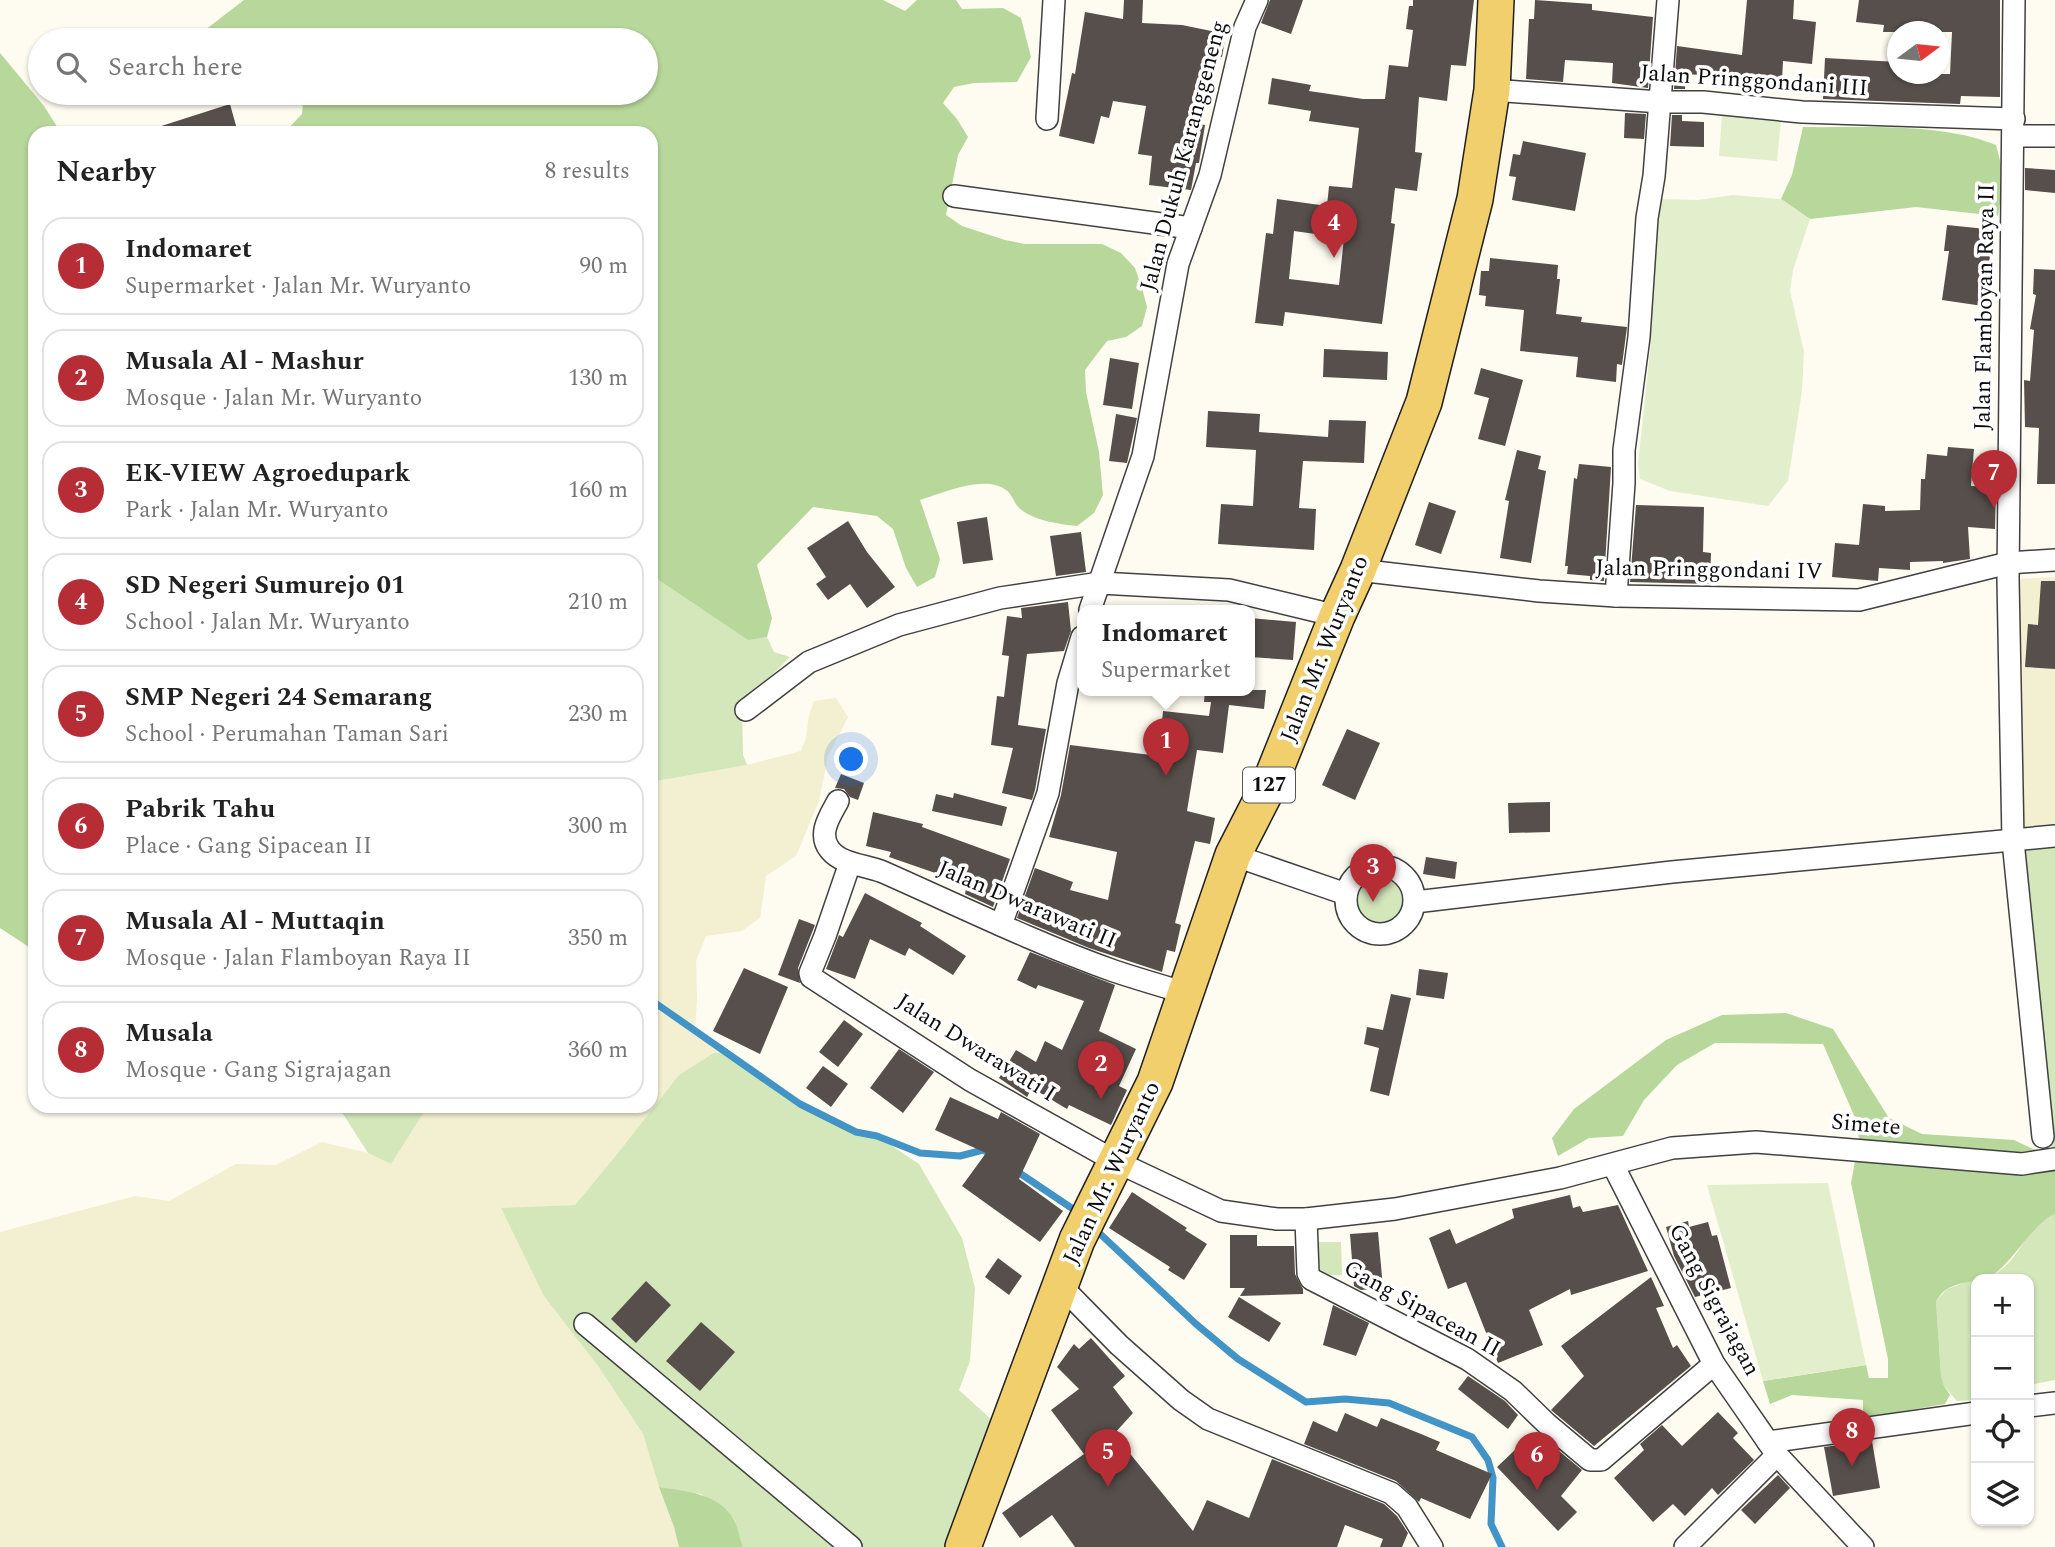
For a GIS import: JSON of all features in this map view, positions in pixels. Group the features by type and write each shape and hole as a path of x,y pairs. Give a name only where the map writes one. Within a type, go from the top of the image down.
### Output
{"main road":[{"name":"Jalan Mr. Wuryanto","path":"963,1547 1077,1240 1155,1082 1233,855 1270,783 1424,402 1475,199 1492,90 1496,0"}],"street":[{"path":"1047,119 1054,0"},
{"name":"Jalan Dukuh Karanggeneng","path":"1092,605 1143,456 1178,264 1210,174 1245,27 1257,0"},
{"path":"1616,596 1624,450 1639,337 1647,218 1654,176 1668,0"},
{"name":"Jalan Flamboyan Raya II","path":"2014,0 2008,563 2013,841 2043,1137"},
{"name":"Jalan Pringgondani III","path":"1492,90 1660,102 1703,102 1802,113 2013,128 2055,136"},
{"path":"954,196 1191,228"},
{"name":"Jalan Pringgondani IV","path":"1358,570 1539,591 1616,596 1859,600 2008,563 2055,560"},
{"path":"746,710 809,662 899,625 1000,598 1100,583 1229,590 1337,616"},
{"path":"1001,925 1048,793 1068,684 1077,654"},
{"path":"838,800 825,827 826,841 831,852 850,863"},
{"path":"1415,902 1685,871 2055,836"},
{"path":"1233,855 1346,894"},
{"name":"Jalan Dwarawati II","path":"850,863 877,870 1114,971 1186,993"},
{"name":"Jalan Dwarawati I","path":"850,863 810,973 811,977 970,1080 1115,1161 1221,1211 1277,1219 1306,1219"},
{"path":"1377,865 1391,867 1404,875 1413,887 1413,913 1407,923 1398,930 1376,935 1365,932 1349,916 1346,894 1352,880 1363,870 1377,865"},
{"name":"Simete","path":"1306,1219 1395,1209 1560,1178 1672,1148 1756,1142 2022,1164 2055,1159"},
{"name":"Gang Sigrajagan","path":"1613,1165 1714,1364 1772,1448 1863,1547"},
{"name":"Gang Sipacean II","path":"1306,1219 1308,1273 1311,1279 1467,1359 1513,1391 1590,1460 1601,1460 1714,1364"},
{"path":"1061,1286 1119,1345 1199,1413 1391,1493 1407,1507 1432,1547"},
{"path":"585,1324 850,1547"},
{"path":"2034,1405 2055,1403"},
{"path":"1685,1547 1772,1448 1971,1414"}],"shaded area":[{"path":"2055,577 2055,829 2019,833 2015,579"},
{"path":"836,698 848,717 828,756 819,801 796,856 766,876 760,918 742,931 706,936 696,961 695,1031 726,1053 714,1053 658,1111 658,781 747,765 801,751 814,701"},
{"path":"424,1113 656,1113 622,1148 575,1205 501,1209 643,1434 679,1547 0,1547 0,1232 135,1196 169,1201 236,1164 276,1165 322,1142 368,1153 391,1164"}],"green space":[{"path":"244,0 883,0 905,11 917,0 956,0 962,9 1003,8 1021,18 1031,57 1017,82 974,83 954,87 943,103 968,137 958,155 946,215 962,226 1025,244 1102,244 1121,253 1135,268 1147,307 1142,326 1126,337 1107,341 1085,370 1086,392 1099,452 1103,495 1094,513 1077,526 1047,521 1019,508 1006,490 987,484 964,486 920,500 940,559 935,577 917,587 906,568 893,529 877,516 813,507 757,565 772,618 767,637 748,640 658,579 658,126 291,126 302,114 303,105 658,105 658,28 208,28"},
{"path":"0,53 28,87 28,105 43,105 57,126 28,126 28,946 0,928"},
{"path":"1722,115 1781,120 1777,161 1719,156"},
{"path":"1803,127 1926,129 1996,145 2004,176 1998,216 1916,207 1810,219 1781,199 1792,175"},
{"path":"1733,195 1781,199 1810,219 1793,270 1790,291 1804,352 1802,391 1788,481 1768,506 1670,491 1640,479 1638,464 1650,351 1659,199 1698,200"},
{"path":"658,579 747,639 767,637 774,652 790,657 742,705 743,755 747,765 658,781"},
{"path":"2055,845 2055,1152 2052,1153 2021,850"},
{"path":"1381,874 1400,882 1408,901 1400,920 1381,928 1362,920 1354,901 1362,882"},
{"path":"1786,1013 1833,1029 1889,1118 1922,1134 2014,1140 2033,1149 2055,1152 2055,1214 2041,1223 1994,1274 1971,1274 1971,1281 1947,1289 1936,1301 1941,1376 1950,1395 1945,1404 1863,1418 1863,1400 1792,1395 1770,1404 1763,1381 1866,1365 1869,1378 1888,1378 1888,1359 1851,1183 1859,1139 1856,1120 1823,1044 1715,1043 1677,1065 1644,1100 1623,1136 1589,1138 1558,1156 1552,1138 1574,1109 1666,1040 1722,1015"},
{"path":"714,1053 726,1053 800,1104 856,1132 877,1136 919,1164 962,1238 975,1288 970,1361 959,1390 993,1421 946,1547 743,1547 734,1519 701,1494 659,1487 643,1434 598,1366 544,1296 501,1208 575,1205 649,1113 658,1113 658,1102 679,1075"},
{"path":"342,1113 424,1113 391,1164 368,1153"},
{"path":"1828,1183 1866,1365 1763,1381 1707,1185"},
{"path":"2055,1214 2055,1380 2034,1384 2034,1274 1993,1274 2011,1261 2037,1225"},
{"path":"1319,1242 1341,1242 1342,1275 1319,1275"},
{"path":"1971,1281 1971,1400 1957,1401 1944,1386 1941,1376 1936,1301 1947,1289"},
{"path":"659,1487 701,1495 720,1504 734,1520 743,1547 679,1547"}],"building":[{"path":"1124,0 1143,0 1142,23 1182,25 1226,34 1222,57 1212,55 1200,124 1205,125 1199,163 1196,163 1191,190 1149,185 1152,156 1138,154 1146,106 1113,101 1109,118 1101,116 1094,144 1059,136 1072,73 1075,74 1085,12 1123,19"},
{"path":"1270,0 1303,0 1291,34 1261,23"},
{"path":"1413,0 1474,0 1466,66 1451,65 1447,101 1419,97 1415,152 1422,153 1417,191 1395,188 1391,223 1395,224 1382,324 1285,312 1283,326 1255,323 1266,233 1273,234 1277,199 1327,206 1329,186 1352,188 1359,128 1309,121 1311,111 1268,104 1272,78 1311,85 1309,91 1363,99 1385,99 1389,65 1408,67 1413,30 1406,29 1409,6 1413,6","holes":["1294,231 1344,238 1339,285 1289,279"]},
{"path":"1535,0 1592,4 1592,10 1653,17 1648,88 1612,83 1613,63 1565,60 1563,82 1526,79 1529,19 1534,19"},
{"path":"1747,0 1794,0 1793,19 1816,22 1812,64 1783,61 1782,81 1686,74 1685,89 1674,89 1677,46 1742,55"},
{"path":"1859,0 2000,0 2000,97 1961,96 1960,104 1823,99 1825,58 1887,61 1887,84 1950,84 1950,21 1887,21 1887,32 1883,32 1884,25 1856,22"},
{"path":"230,105 236,126 161,126"},
{"path":"1625,113 1646,114 1644,139 1624,138"},
{"path":"1672,115 1682,115 1682,121 1704,122 1704,147 1670,146"},
{"path":"1523,141 1586,153 1575,211 1512,200 1516,177 1509,176 1513,154 1520,155"},
{"path":"2025,168 2055,170 2055,193 2025,190"},
{"path":"1947,225 1996,230 1983,306 1942,300 1949,251 1944,251"},
{"path":"1490,258 1558,265 1557,279 1560,279 1556,314 1582,317 1581,322 1627,327 1622,365 1617,364 1616,382 1576,377 1578,357 1520,351 1524,310 1485,306 1486,296 1479,295 1481,271 1489,271"},
{"path":"2034,269 2055,270 2055,484 2037,484 2039,428 2025,427 2024,380 2030,381 2034,330 2030,329 2036,295 2033,294"},
{"path":"1324,349 1388,352 1387,380 1323,377"},
{"path":"1110,358 1139,363 1132,409 1103,405"},
{"path":"1481,368 1523,380 1505,446 1478,439 1489,398 1474,394"},
{"path":"1208,411 1260,414 1259,432 1328,437 1329,420 1366,421 1364,463 1303,461 1299,508 1316,509 1314,550 1218,544 1221,504 1253,506 1256,450 1206,447"},
{"path":"1116,414 1137,418 1127,463 1109,461"},
{"path":"1948,447 1974,449 1971,486 1996,487 1995,529 1968,527 1970,559 1943,563 1910,562 1910,570 1879,568 1878,581 1832,577 1835,543 1859,545 1863,504 1885,506 1885,511 1920,510 1921,479 1925,479 1927,454 1947,456"},
{"path":"1517,450 1541,456 1538,469 1546,471 1531,563 1500,558 1509,501 1505,500"},
{"path":"1579,464 1611,467 1604,581 1590,580 1590,576 1567,574 1568,566 1565,566 1574,478 1577,479"},
{"path":"1429,502 1456,511 1441,554 1415,545"},
{"path":"1636,505 1704,507 1703,552 1711,553 1710,584 1630,582"},
{"path":"987,517 993,560 963,564 957,522"},
{"path":"848,521 867,552 895,587 867,608 850,584 828,600 816,584 826,577 807,548"},
{"path":"1081,532 1086,572 1056,576 1050,536"},
{"path":"2041,581 2055,581 2055,669 2025,667 2028,624 2038,625"},
{"path":"1068,602 1071,631 1064,651 1027,654 1018,725 1046,729 1032,800 1002,793 1013,748 991,745 997,696 1004,697 1009,656 1002,655 1007,616 1022,618 1021,608"},
{"path":"1255,618 1296,622 1293,660 1255,657"},
{"path":"1255,690 1266,690 1264,709 1229,705 1223,753 1197,750 1187,811 1215,818 1210,844 1195,841 1175,923 1181,925 1175,952 1167,950 1162,972 1089,948 1017,918 1035,868 1073,882 1070,890 1108,900 1117,852 1049,837 1061,795 1070,745 1159,756 1163,711 1209,716 1211,702 1204,702 1204,696 1255,696"},
{"path":"1347,729 1380,743 1355,800 1322,785"},
{"path":"841,774 864,783 858,800 850,797 844,789 835,788"},
{"path":"954,793 1007,807 1002,826 932,811 936,794 953,798"},
{"path":"1550,802 1550,832 1509,833 1508,803"},
{"path":"873,812 923,824 922,827 1010,859 993,907 965,894 967,884 889,857 891,852 866,846"},
{"path":"1426,857 1457,862 1455,879 1423,874"},
{"path":"865,893 922,923 920,926 966,956 953,975 909,948 905,956 870,939 855,979 826,969 839,935 843,937"},
{"path":"799,919 815,925 798,968 800,983 778,975"},
{"path":"1030,952 1115,985 1099,1031 1136,1049 1119,1086 1127,1090 1111,1125 1069,1105 1067,1109 1032,1088 1027,1097 999,1078 1016,1050 1036,1062 1045,1041 1062,1050 1084,1001 1038,985 1036,989 1017,980"},
{"path":"744,968 788,987 760,1054 713,1031"},
{"path":"1419,969 1448,973 1444,999 1416,995"},
{"path":"1391,994 1411,998 1389,1096 1370,1091 1379,1048 1364,1044 1367,1027 1383,1030"},
{"path":"844,1020 863,1034 838,1067 819,1052"},
{"path":"899,1049 934,1072 903,1113 870,1088"},
{"path":"823,1066 848,1084 831,1107 806,1088"},
{"path":"950,1097 998,1119 1001,1112 1040,1134 1019,1179 1063,1211 1040,1242 962,1186 986,1153 935,1130"},
{"path":"1132,1192 1207,1244 1184,1280 1168,1270 1170,1267 1109,1228"},
{"path":"1570,1195 1573,1208 1580,1206 1583,1212 1618,1205 1648,1271 1571,1295 1570,1289 1529,1310 1543,1345 1498,1363 1466,1282 1448,1289 1429,1238 1450,1229 1456,1244 1514,1218 1512,1209"},
{"path":"1688,1221 1689,1227 1708,1222 1712,1236 1717,1235 1731,1288 1695,1297 1674,1256 1666,1227"},
{"path":"1378,1232 1383,1288 1361,1290 1354,1286 1350,1234"},
{"path":"1230,1235 1257,1235 1257,1246 1294,1246 1295,1274 1303,1294 1240,1296 1245,1288 1230,1288"},
{"path":"998,1258 1022,1276 1009,1295 985,1277"},
{"path":"1651,1277 1664,1306 1656,1308 1673,1348 1677,1345 1691,1366 1594,1446 1551,1410 1584,1376 1561,1346"},
{"path":"646,1281 671,1305 636,1343 611,1319"},
{"path":"1239,1297 1281,1323 1269,1342 1228,1317"},
{"path":"1333,1305 1369,1323 1356,1356 1323,1345"},
{"path":"701,1322 735,1352 700,1391 666,1361"},
{"path":"1091,1338 1125,1376 1113,1387 1133,1413 1114,1434 1193,1531 1207,1500 1249,1518 1272,1459 1384,1504 1397,1516 1408,1533 1402,1547 1380,1547 1383,1539 1345,1525 1337,1547 1075,1547 1052,1515 1020,1538 1002,1513 1084,1454 1051,1410 1079,1389 1057,1367 1074,1344 1079,1349"},
{"path":"1468,1376 1505,1401 1518,1415 1508,1429 1458,1389"},
{"path":"1718,1412 1738,1433 1733,1438 1754,1460 1718,1495 1712,1488 1685,1516 1673,1504 1653,1522 1614,1478 1644,1450 1640,1444 1662,1425 1682,1446"},
{"path":"1345,1413 1377,1427 1381,1418 1421,1434 1440,1442 1436,1450 1492,1474 1470,1519 1421,1498 1419,1502 1396,1481 1304,1444 1313,1421 1337,1432"},
{"path":"1872,1441 1880,1488 1833,1496 1824,1447"},
{"path":"1553,1446 1582,1470 1561,1496 1577,1512 1558,1531 1497,1467 1516,1449 1535,1468"},
{"path":"1778,1475 1790,1488 1755,1524 1741,1510"}],"waterway":[{"path":"658,1005 800,1104 856,1132 877,1136 920,1153 960,1156 983,1150 987,1152"},
{"path":"1015,1170 1076,1211"},
{"path":"1096,1230 1196,1324 1238,1359 1306,1402 1345,1399 1389,1403 1472,1437 1488,1460 1493,1478 1491,1524 1502,1547"}],"place":[{"name":"SD Negeri Sumurejo 01","path":"1334,258"},
{"name":"Musala Al - Muttaqin","path":"1994,508"},
{"name":"Indomaret","path":"1166,776"},
{"name":"EK-VIEW Agroedupark","path":"1373,902"},
{"name":"Musala Al - Mashur","path":"1101,1099"},
{"name":"Musala","path":"1852,1466"},
{"name":"SMP Negeri 24 Semarang","path":"1108,1487"},
{"name":"Pabrik Tahu","path":"1537,1490"}]}
